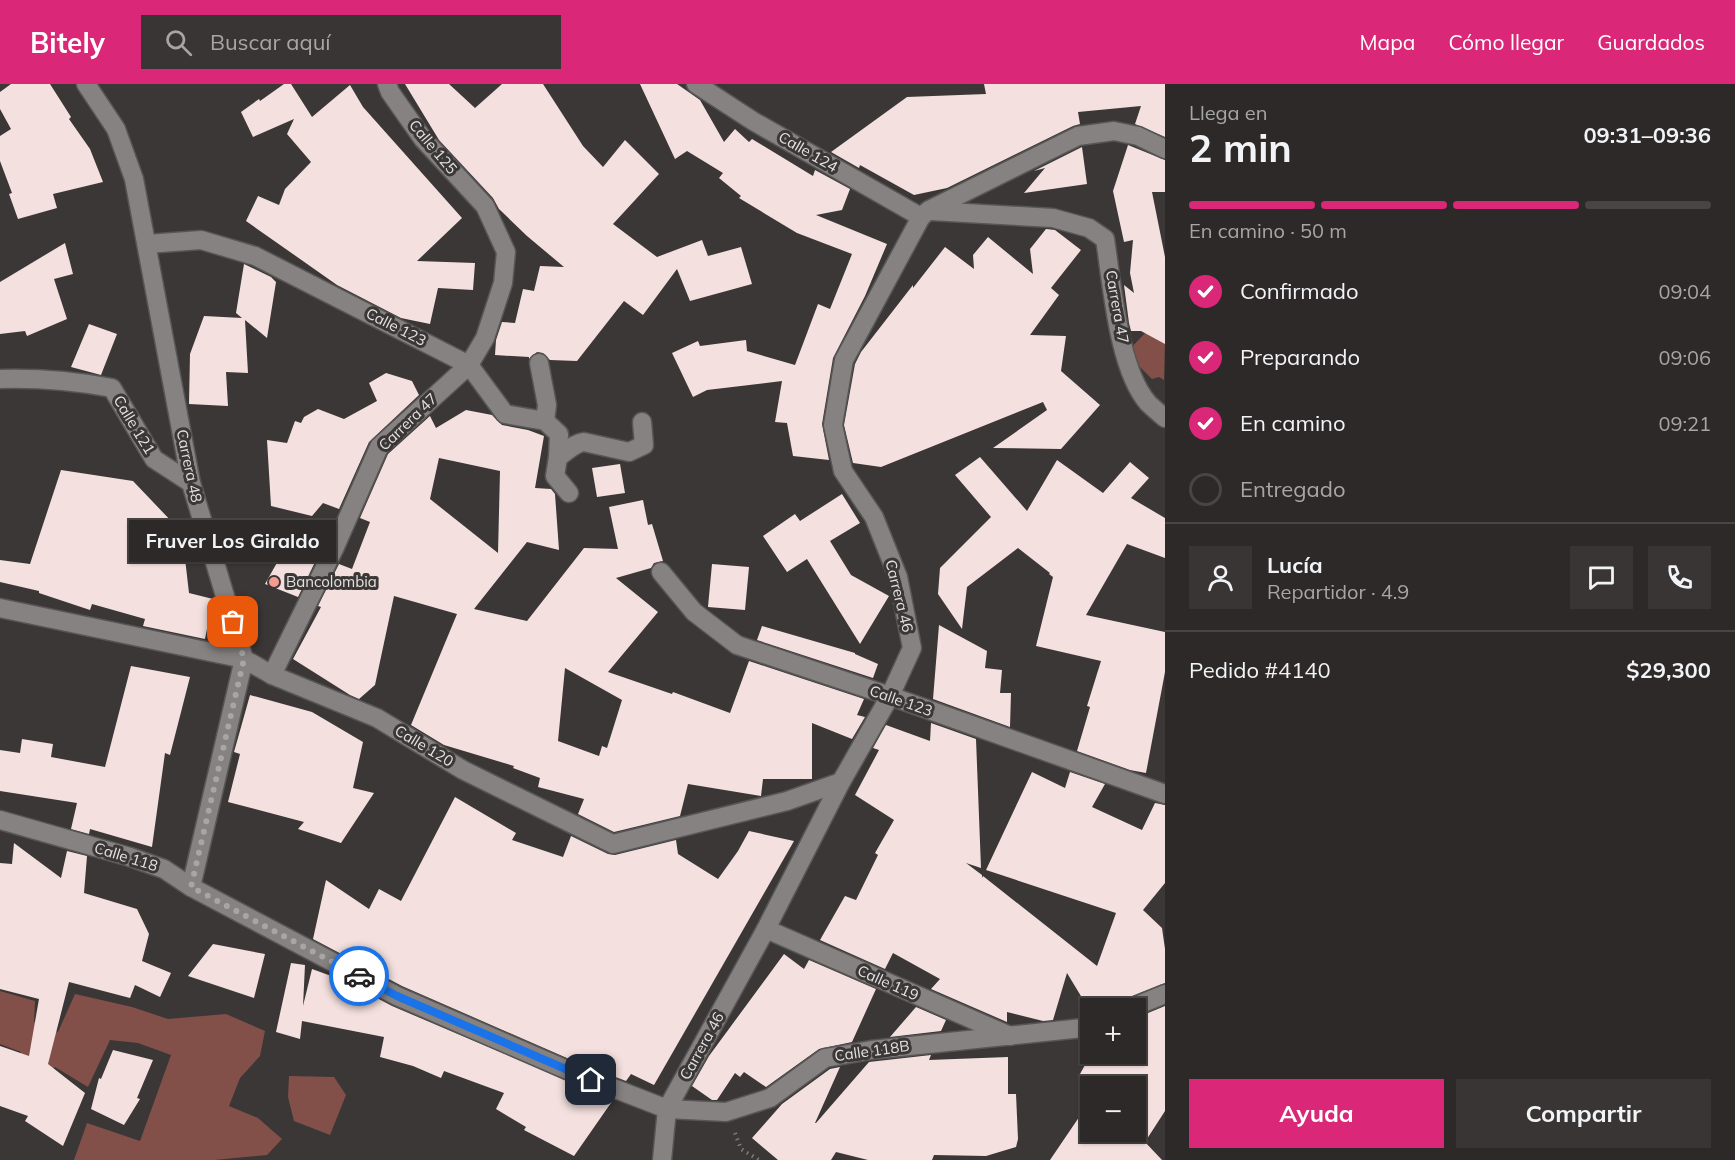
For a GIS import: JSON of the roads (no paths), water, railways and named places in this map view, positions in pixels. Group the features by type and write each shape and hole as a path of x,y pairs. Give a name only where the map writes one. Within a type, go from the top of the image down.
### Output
{"street":[{"name":"Carrera 48","path":"86,84 116,129 134,179 191,483 244,659 191,887"},
{"name":"Calle 125","path":"387,84 390,92 423,139 485,206"},
{"name":"Calle 124","path":"696,84 753,121 925,214 1053,218"},
{"path":"925,214 1078,136 1114,131 1138,136 1165,149"},
{"name":"Carrera 47","path":"272,675 335,547 379,447 469,365 485,338 502,283 506,252 485,206"},
{"name":"Carrera 46","path":"662,1160 667,1109 766,929 840,782 890,696 912,648 898,577 874,517 843,471 833,425 844,360 925,214"},
{"name":"Carrera 47","path":"1053,218 1089,228 1105,239 1120,332 1130,372 1147,402 1165,418"},
{"name":"Calle 123","path":"147,244 201,240 255,256 469,365 505,414 545,421"},
{"path":"540,363 547,405 545,421 559,434 555,476 569,493"},
{"name":"Calle 121","path":"0,379 32,378 112,388 154,459 191,483"},
{"path":"558,457 576,443 584,442 629,452 644,445 642,422"},
{"name":"Calle 123","path":"660,572 694,612 737,645 890,696 1165,794"},
{"name":"Calle 120","path":"0,608 244,659 272,675 377,718 463,770 613,844 787,801 840,782"},
{"name":"Calle 118","path":"0,820 164,869 191,887 397,996 572,1072 667,1109"},
{"name":"Calle 119","path":"766,929 1010,1036"},
{"path":"1146,1002 1165,994"},
{"name":"Calle 118B","path":"667,1109 726,1112 770,1098 825,1058 871,1050 1080,1028"}],"place":[{"name":"Bancolombia","path":"274,582"},
{"name":"Fruver Los Giraldo","path":"233,622"}]}
